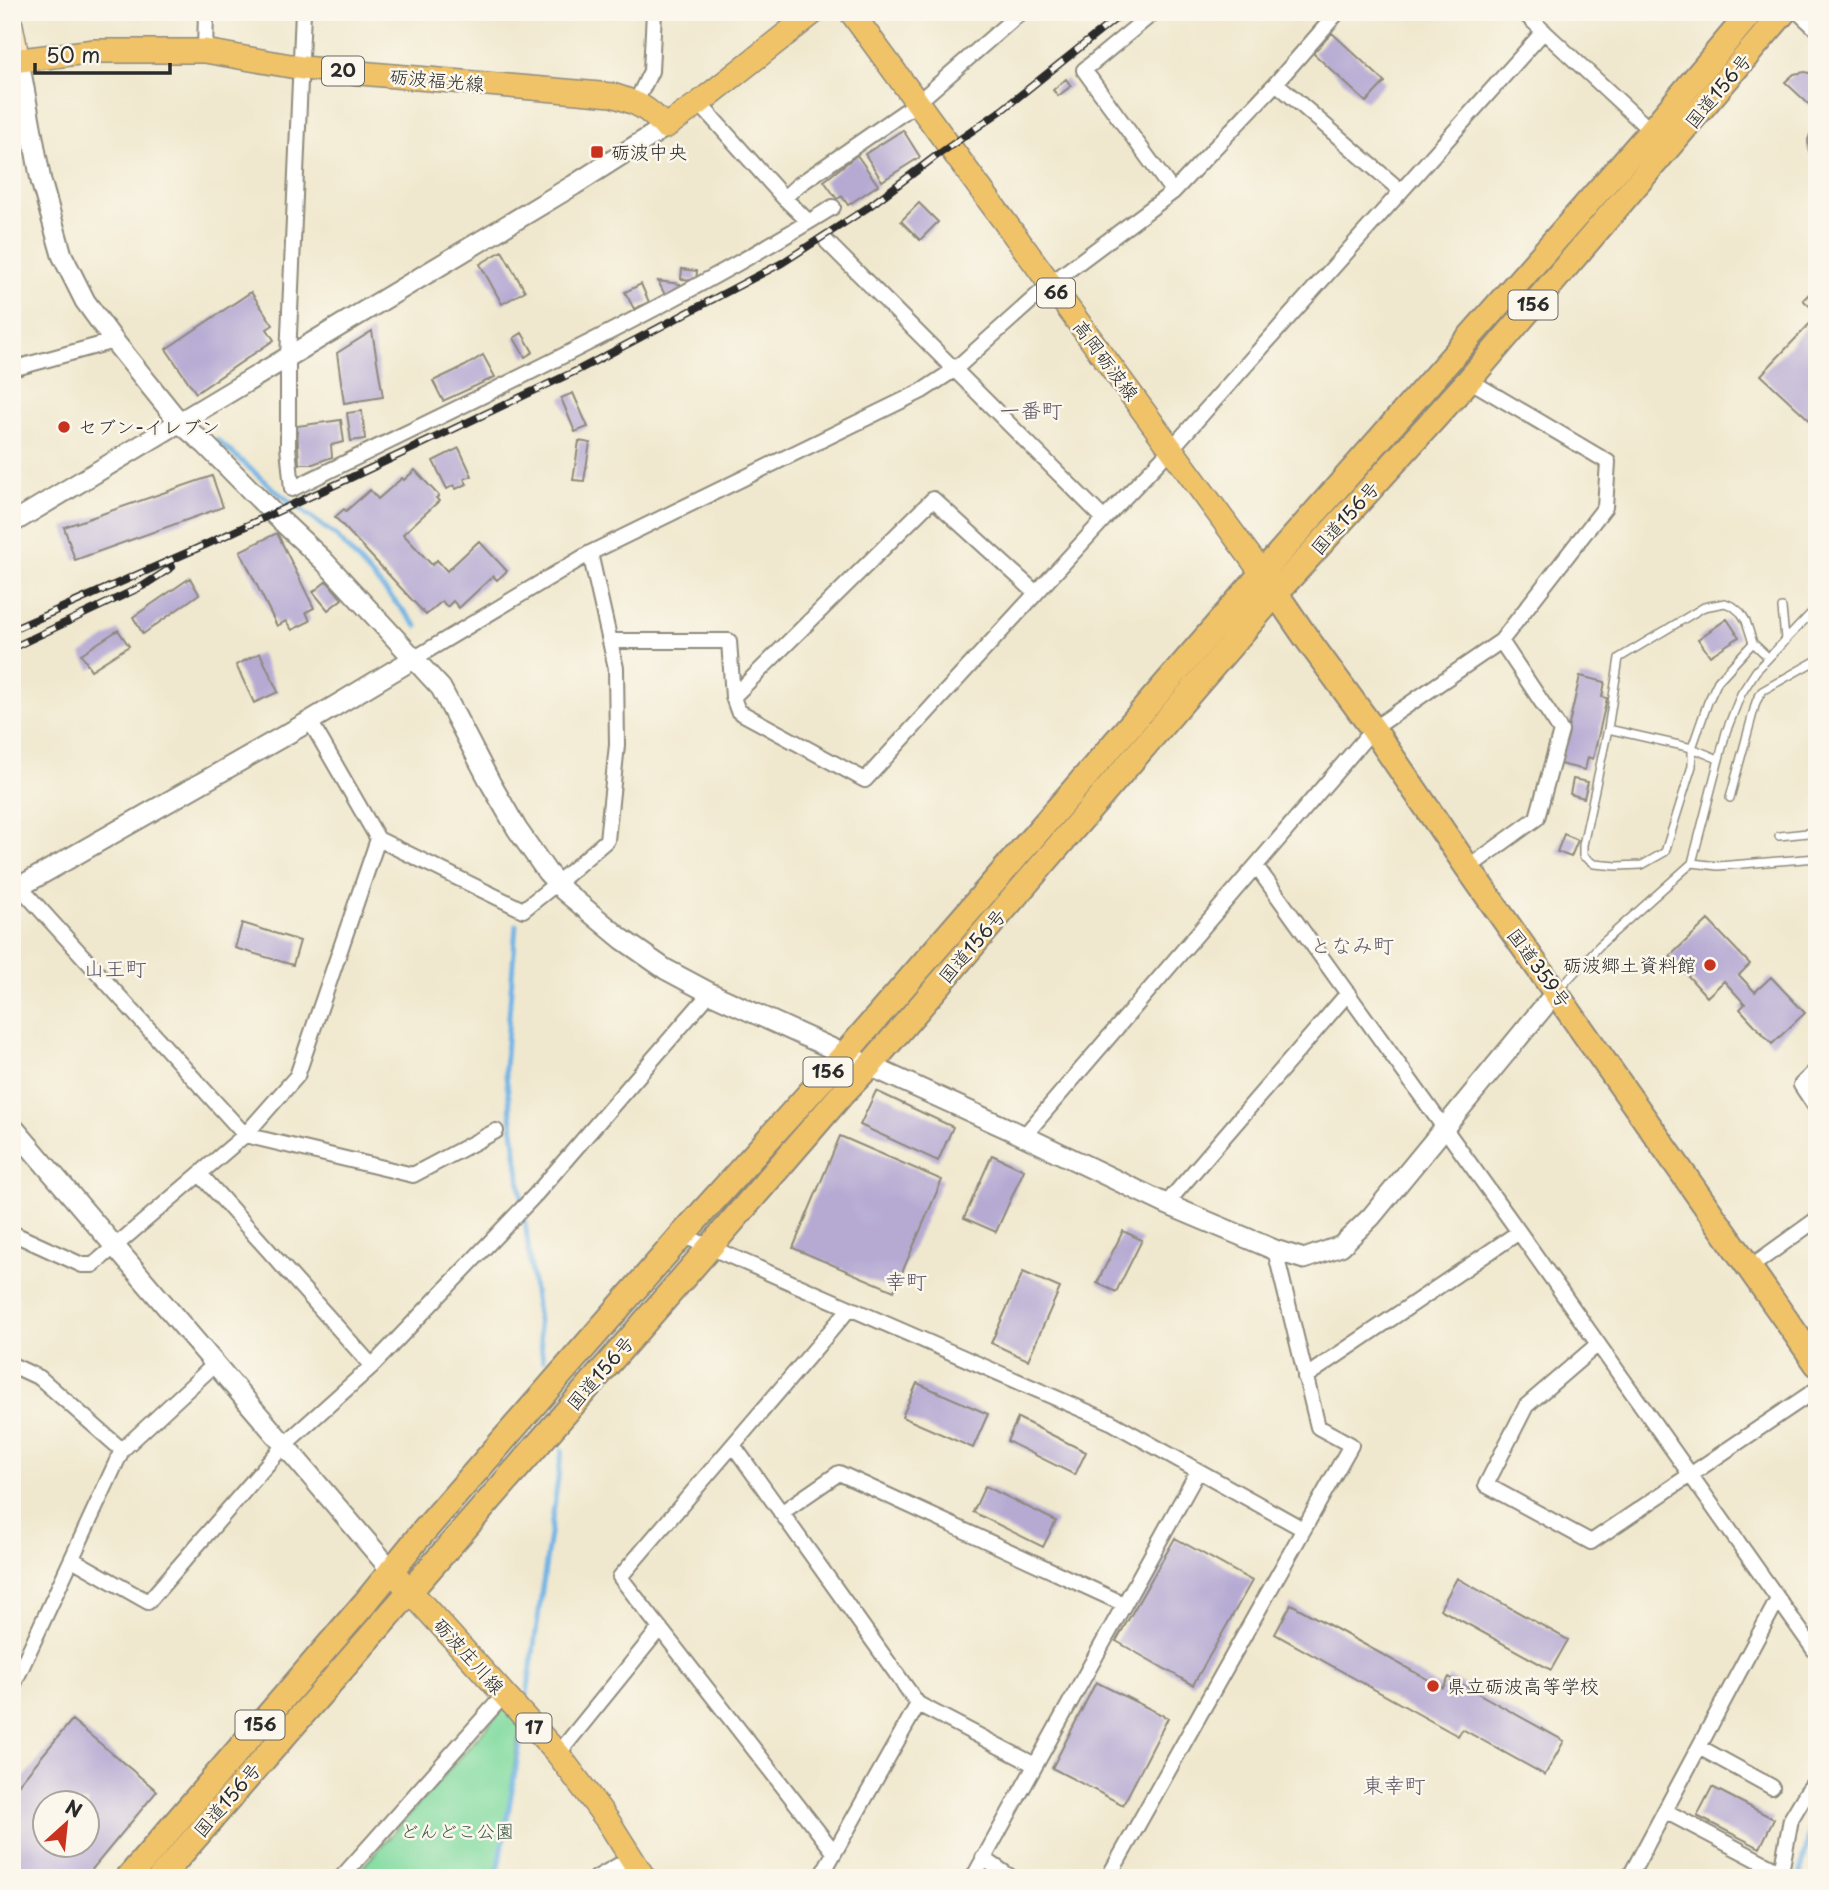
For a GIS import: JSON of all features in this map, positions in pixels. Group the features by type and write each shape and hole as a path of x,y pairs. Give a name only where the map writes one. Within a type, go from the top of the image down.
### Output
{"highway":[{"name":"国道156号","path":"159,1878 870,1065 1269,583 1751,12"},
{"name":"国道156号","path":"128,1878 682,1235 1269,583 1469,380 1784,12"},
{"name":"国道359号","path":"1269,583 1817,1364"}],"main road":[{"path":"665,127 814,12"},
{"name":"高岡砺波線","path":"851,12 1269,583"},
{"path":"12,25 16,61"},
{"name":"砺波福光線","path":"16,61 94,51 205,51 302,68 612,95 636,102 652,113 665,127"},
{"name":"砺波庄川線","path":"391,1570 558,1755 608,1821 643,1878"}],"street":[{"path":"205,51 206,12"},
{"path":"303,12 288,357 288,447 292,489 720,275 833,207"},
{"path":"636,102 651,71 654,12"},
{"path":"784,198 797,186 917,103 1021,12"},
{"path":"1154,12 1084,70 1173,192"},
{"path":"496,1131 413,1175 245,1135 16,889 310,721 590,554 922,391 954,370 1050,284 1173,192 1276,83 1338,12"},
{"path":"1523,12 1651,131"},
{"path":"1802,12 1817,26"},
{"path":"610,641 729,641 733,697 738,711 866,779 1172,448 1544,31"},
{"path":"16,61 41,181 62,255 85,301 180,423 206,445 323,560 441,688 517,829 557,883 622,939 665,969 710,993 1166,1204 1275,1250 1304,1259 1341,1246 1371,1217 1556,992"},
{"path":"1276,83 1401,191"},
{"path":"699,103 808,222"},
{"path":"12,523 574,185 665,127"},
{"path":"827,242 1104,519"},
{"path":"12,369 114,341"},
{"path":"1024,1136 1373,729 1501,641 1605,507 1608,462 1469,380"},
{"path":"733,697 933,499 1036,593"},
{"path":"310,721 378,839 523,910 607,840 617,745 616,668 590,554"},
{"path":"1468,868 1537,818 1561,731 1501,641"},
{"path":"12,1233 82,1265 93,1265 245,1135 297,1076 378,839"},
{"path":"1256,866 1817,1654"},
{"path":"72,1559 148,1601 284,1445 372,1366 536,1194 710,993"},
{"path":"1166,1204 1348,993"},
{"path":"1817,1069 1801,1085 1817,1109"},
{"path":"12,1126 391,1570"},
{"path":"200,1174 372,1366"},
{"path":"1749,1268 1817,1219"},
{"path":"1305,1377 1519,1232"},
{"path":"682,1235 1111,1422 1303,1529"},
{"path":"1108,1878 1351,1445 1318,1427 1275,1250"},
{"path":"834,1852 620,1577 849,1308"},
{"path":"1598,1344 1526,1406 1486,1485 1591,1542 1817,1389"},
{"path":"12,1688 122,1450 215,1364"},
{"path":"12,1365 40,1378 122,1450"},
{"path":"733,1445 918,1704 1035,1765"},
{"path":"973,1878 1198,1471"},
{"path":"781,1513 839,1473 1124,1604"},
{"path":"1629,1878 1778,1599"},
{"path":"558,1755 660,1628"},
{"path":"341,1878 504,1695"},
{"path":"820,1878 918,1704"},
{"path":"1699,1747 1772,1787"},
{"path":"1665,1811 1782,1875 1791,1819 1817,1779"},
{"path":"596,1878 631,1858"},
{"path":"983,1858 1012,1878"}],"lane":[{"path":"1753,643 1718,681 1708,702 1692,748 1692,766 1665,852 1642,865 1594,864 1583,856 1619,658 1704,607 1725,603 1734,607 1746,621 1753,643 1768,657"},
{"path":"1556,992 1600,945 1692,863 1718,759 1741,694 1768,657 1817,607"},
{"path":"1782,608 1785,639"},
{"path":"1730,798 1756,702 1762,691 1817,660"},
{"path":"1608,729 1692,748 1718,759"},
{"path":"1779,836 1817,832"},
{"path":"1692,863 1718,866 1817,858"}],"green space":[{"name":"どんどこ公園","path":"510,1709 521,1718 498,1878 353,1878 501,1711"}],"building":[{"path":"1332,33 1385,82 1366,102 1313,53"},
{"path":"1805,72 1817,75 1817,112 1785,82 1794,74"},
{"path":"1066,79 1071,86 1058,96 1053,90"},
{"path":"1817,125 1817,161 1809,151 1808,140"},
{"path":"903,130 920,157 882,181 865,154"},
{"path":"857,155 878,185 848,205 842,196 837,199 824,181"},
{"path":"919,203 938,222 920,240 901,221"},
{"path":"502,251 525,291 502,304 480,264"},
{"path":"682,269 697,271 696,281 681,279"},
{"path":"658,281 680,284 684,292 666,297"},
{"path":"641,284 649,302 634,309 625,292"},
{"path":"1817,286 1817,313 1803,300"},
{"path":"251,292 273,325 267,329 274,340 196,393 166,349"},
{"path":"1817,316 1817,427 1761,375"},
{"path":"372,331 383,397 344,403 337,353"},
{"path":"522,333 533,352 525,357 514,338"},
{"path":"483,355 495,377 443,401 433,381"},
{"path":"573,393 588,427 575,432 561,398"},
{"path":"362,411 365,439 351,441 347,413"},
{"path":"341,420 344,442 331,445 332,457 313,464 299,464 297,426"},
{"path":"579,441 590,443 584,481 573,480"},
{"path":"459,448 472,476 464,479 467,484 456,489 454,485 447,489 433,461"},
{"path":"415,470 439,496 436,498 439,501 403,534 432,565 437,560 447,571 479,541 507,571 497,580 493,576 459,608 453,601 447,607 442,601 426,615 335,517 370,490 378,499"},
{"path":"212,476 223,507 75,560 64,527"},
{"path":"277,533 314,608 306,612 310,621 292,630 286,621 277,626 240,551"},
{"path":"190,578 199,594 143,634 133,617"},
{"path":"327,581 342,599 328,610 313,592"},
{"path":"1727,619 1739,637 1710,656 1698,639"},
{"path":"118,630 129,646 91,670 81,654"},
{"path":"260,653 278,692 254,703 236,665"},
{"path":"1580,676 1605,682 1602,697 1607,698 1593,759 1588,757 1585,770 1560,764"},
{"path":"1573,779 1588,782 1584,798 1570,794"},
{"path":"1564,834 1578,840 1571,857 1557,852"},
{"path":"1708,920 1750,964 1739,975 1755,992 1771,977 1805,1013 1772,1044 1740,1009 1745,1004 1724,981 1707,997 1670,956"},
{"path":"242,923 300,941 293,965 235,948"},
{"path":"876,1091 953,1127 938,1161 860,1125"},
{"path":"840,1136 942,1180 894,1291 793,1248"},
{"path":"992,1155 1024,1170 996,1232 964,1218"},
{"path":"1123,1231 1142,1240 1116,1292 1097,1283"},
{"path":"1023,1272 1060,1288 1028,1360 991,1343"},
{"path":"917,1383 988,1414 973,1448 902,1417"},
{"path":"1018,1418 1086,1452 1075,1475 1007,1441"},
{"path":"985,1486 1056,1521 1043,1547 973,1512"},
{"path":"1175,1538 1252,1581 1193,1685 1116,1641"},
{"path":"1457,1578 1568,1640 1551,1670 1440,1609"},
{"path":"1291,1604 1443,1688 1449,1677 1564,1741 1545,1775 1462,1729 1458,1736 1275,1634"},
{"path":"1096,1682 1168,1718 1123,1805 1052,1768"},
{"path":"72,1720 157,1791 102,1857 102,1788 32,1788 32,1858 102,1858 85,1878 12,1878 12,1792"},
{"path":"1712,1787 1774,1819 1760,1848 1697,1816"}],"waterway":[{"path":"217,440 276,491 336,536 417,626"},
{"path":"516,925 505,1068 543,1360"},
{"path":"525,1709 562,1450"},
{"path":"497,1878 523,1726"},
{"path":"1802,1878 1813,1816 1817,1812"}],"railway":[{"path":"12,630 207,544 580,369 782,263 867,208 1002,110 1124,12"},
{"path":"12,648 143,586 172,567"}],"place":[{"name":"砺波中央","path":"597,152"},
{"name":"セブン-イレブン","path":"64,427"},
{"name":"砺波郷土資料館","path":"1710,965"},
{"name":"県立砺波高等学校","path":"1433,1686"}],"district":[{"name":"一番町","path":"1031,411"},
{"name":"となみ町","path":"1352,946"},
{"name":"山王町","path":"115,969"},
{"name":"幸町","path":"906,1282"},
{"name":"東幸町","path":"1394,1786"}]}
